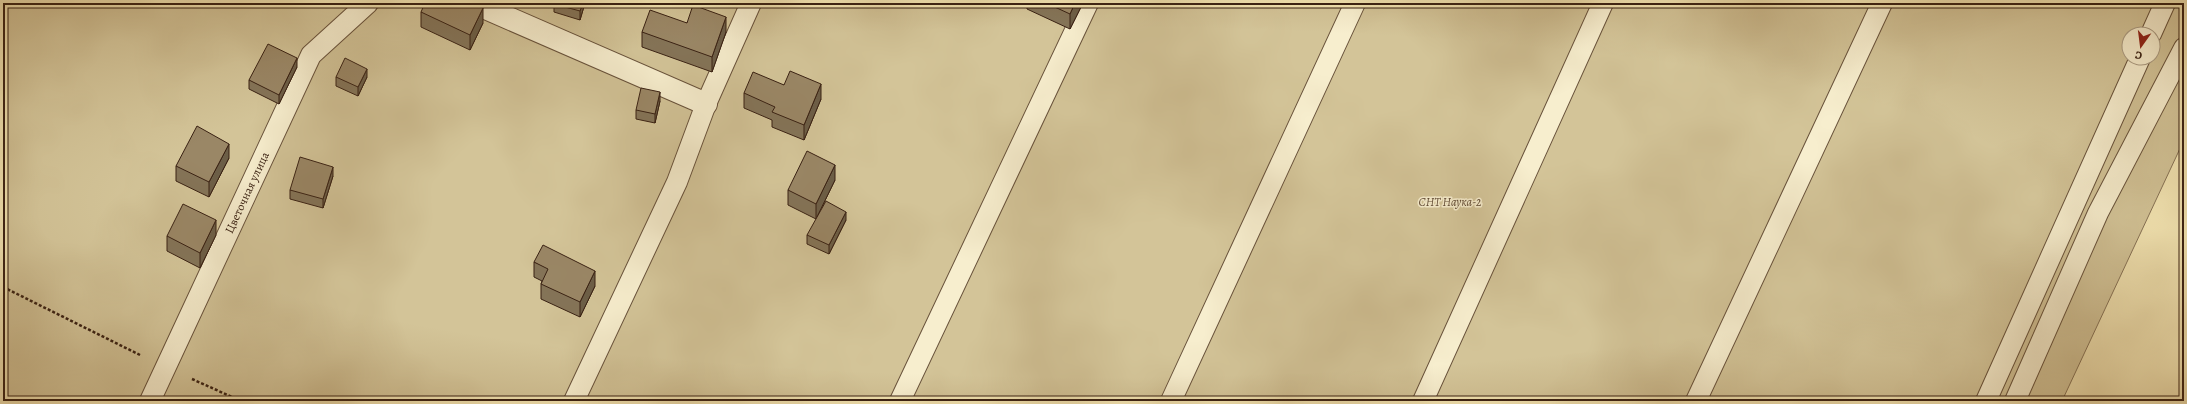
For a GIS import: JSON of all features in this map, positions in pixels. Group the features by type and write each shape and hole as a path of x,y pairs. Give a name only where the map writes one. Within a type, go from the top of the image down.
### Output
{"street":[{"path":"474,3 706,104"}],"lane":[{"name":"Цветочная улица","path":"150,401 310,55 368,3"},
{"path":"574,401 677,182 706,104 751,3"},
{"path":"900,401 1088,3"},
{"path":"1171,401 1355,3"},
{"path":"1423,401 1603,3"},
{"path":"1696,401 1882,3"},
{"path":"2155,26 2165,3"},
{"path":"2015,401 2098,213 2184,48"},
{"path":"1986,401 2136,66"}],"path":[{"path":"3,288 166,367 241,401"}],"green space":[{"name":"СНТ Наука-2","path":"3,3 2184,3 2184,140 2062,401 3,401"}],"building":[{"path":"425,3 472,3 483,8 470,35 421,12"},
{"path":"554,3 583,3 580,11"},
{"path":"1046,3 1075,3 1070,14"},
{"path":"693,5 726,17 712,57 642,32 650,10 687,23"},
{"path":"268,44 297,58 279,95 249,80"},
{"path":"345,58 367,69 358,87 336,77"},
{"path":"790,71 821,84 804,125 772,112 775,107 744,93 753,72 784,85"},
{"path":"641,88 660,92 655,114 636,110"},
{"path":"197,126 229,144 209,182 176,166"},
{"path":"807,151 835,165 816,204 788,190"},
{"path":"300,157 333,167 323,199 290,190"},
{"path":"826,201 846,212 829,245 807,235"},
{"path":"183,204 216,220 200,253 167,236"},
{"path":"543,245 595,271 580,302 541,284 548,269 534,262"}]}
